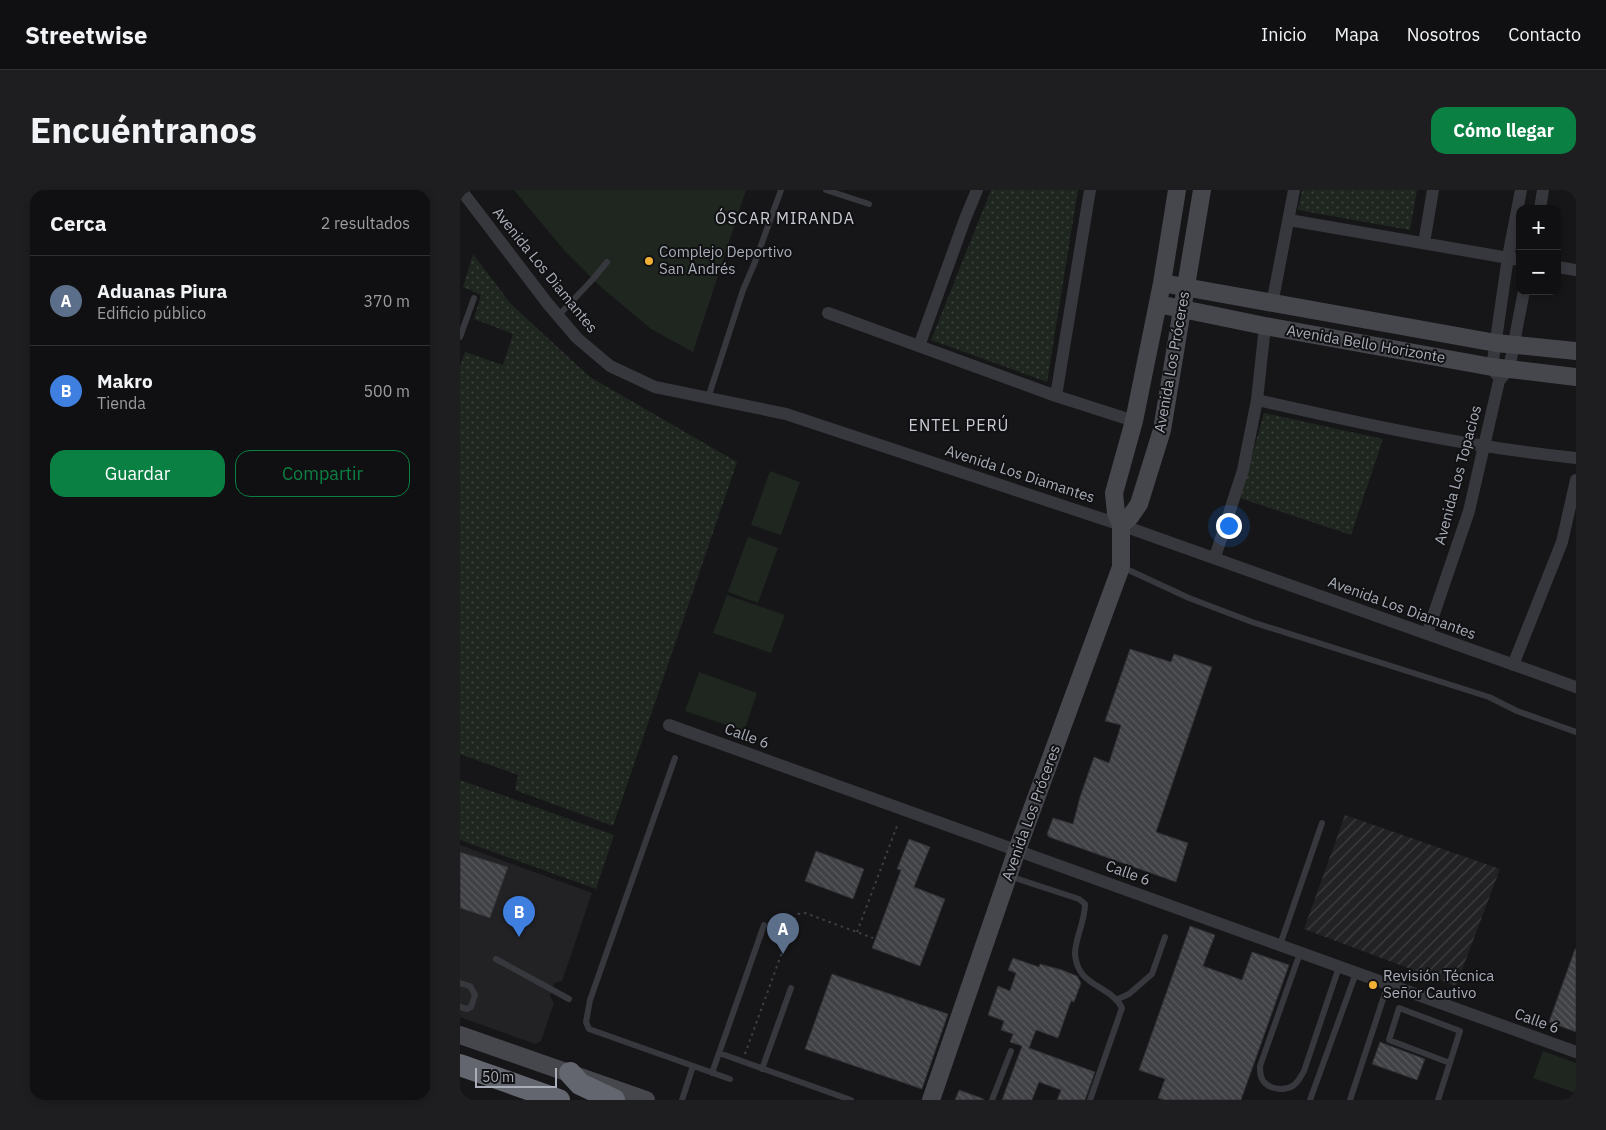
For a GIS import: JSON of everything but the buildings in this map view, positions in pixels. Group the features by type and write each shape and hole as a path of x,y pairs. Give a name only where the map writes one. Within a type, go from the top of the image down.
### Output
{"highway":[{"path":"460,1065 559,1100"},
{"path":"570,1073 580,1084 614,1100"},
{"path":"460,1080 516,1100"}],"street":[{"name":"Avenida Los Diamantes","path":"461,190 577,338 610,366 635,379 655,387 786,414 1121,525 1576,687"},
{"path":"919,346 977,190"},
{"path":"1056,396 1090,190"},
{"name":"Avenida Los Próceres","path":"931,1100 1017,850 1121,567 1121,525 1116,513 1114,493 1134,421 1162,283 1178,190"},
{"name":"Avenida Los Próceres","path":"1121,525 1140,504 1162,430 1202,190"},
{"path":"1272,304 1294,190"},
{"path":"1424,243 1433,190"},
{"name":"Avenida Los Topacios","path":"1427,634 1469,511 1500,372 1521,190"},
{"path":"1541,205 1543,190"},
{"path":"1288,220 1514,259"},
{"path":"1561,268 1576,270"},
{"name":"Avenida Bello Horizonte","path":"1162,283 1504,344 1576,351"},
{"name":"Avenida Los Topacios","path":"1504,344 1522,295"},
{"name":"Avenida Bello Horizonte","path":"1158,304 1500,372 1576,376"},
{"path":"828,313 1056,396 1134,421"},
{"path":"1215,558 1243,470 1257,400 1265,326"},
{"path":"1257,400 1386,429 1483,446 1576,458"},
{"path":"1513,665 1562,542 1576,480"},
{"name":"Calle 6","path":"669,725 1576,1052"},
{"path":"460,1035 646,1100"}],"lane":[{"path":"708,398 742,290 755,262 781,190"},
{"path":"826,190 869,204"},
{"path":"558,316 593,280 607,262"},
{"path":"460,337 474,298"},
{"path":"1121,567 1189,598 1252,622 1489,697 1517,711 1576,732"},
{"path":"675,758 590,1000 586,1022 588,1029 730,1079"},
{"path":"1280,945 1322,823"},
{"path":"1008,876 1079,899 1085,904 1085,913 1075,953 1078,967 1085,979 1116,1000 1122,1008 1090,1100"},
{"path":"712,1073 764,925"},
{"path":"1116,1000 1129,994 1152,974 1165,937"},
{"path":"1300,953 1260,1066 1260,1075 1264,1082 1272,1087 1280,1089 1294,1086 1304,1071 1339,966"},
{"path":"496,959 569,999"},
{"path":"1310,1100 1356,972"},
{"path":"460,983 470,986 475,995 471,1007 467,1009 460,1008"},
{"path":"1350,1100 1388,984"},
{"path":"762,1068 791,988"},
{"path":"1438,1100 1450,1063 1460,1031 1399,1008 1389,1040 1450,1063"},
{"path":"992,1100 1011,1051"},
{"path":"719,1053 851,1100"},
{"path":"682,1100 693,1066"}],"path":[{"path":"857,932 897,826"},
{"path":"743,1061 793,922 798,914 805,913 873,938"}],"shaded area":[{"name":"Complejo Deportivo San Andrés","path":"514,190 746,190 693,352 651,329 601,287 564,250"},
{"path":"991,190 1078,190 1047,382 931,340"},
{"path":"1302,190 1417,190 1410,230 1298,210"},
{"path":"473,254 511,304 590,377 737,462 613,826 515,790 518,775 460,754 460,366 465,352 503,365 513,334 474,319 481,295 463,287"},
{"path":"1264,413 1383,439 1351,535 1240,498"},
{"path":"770,471 800,482 781,535 751,525"},
{"path":"748,537 778,548 758,603 728,592"},
{"path":"727,595 785,615 771,653 713,633"},
{"path":"699,672 757,693 744,731 685,711"},
{"path":"460,780 614,835 596,889 460,840"},
{"path":"1345,815 1500,869 1456,986 1304,929"},
{"path":"460,845 592,893 562,981 554,983 550,996 554,1003 541,1041 535,1044 460,1017"},
{"path":"1543,1051 1576,1063 1576,1093 1533,1078"}],"place":[{"name":"Complejo Deportivo San Andrés","path":"649,261"},
{"name":"Makro","path":"519,937"},
{"name":"Aduanas Piura","path":"783,954"},
{"name":"Revisión Técnica Señor Cautivo","path":"1373,985"}],"district":[{"name":"ÓSCAR MIRANDA","path":"785,218"},
{"name":"ENTEL PERÚ","path":"959,425"}]}
